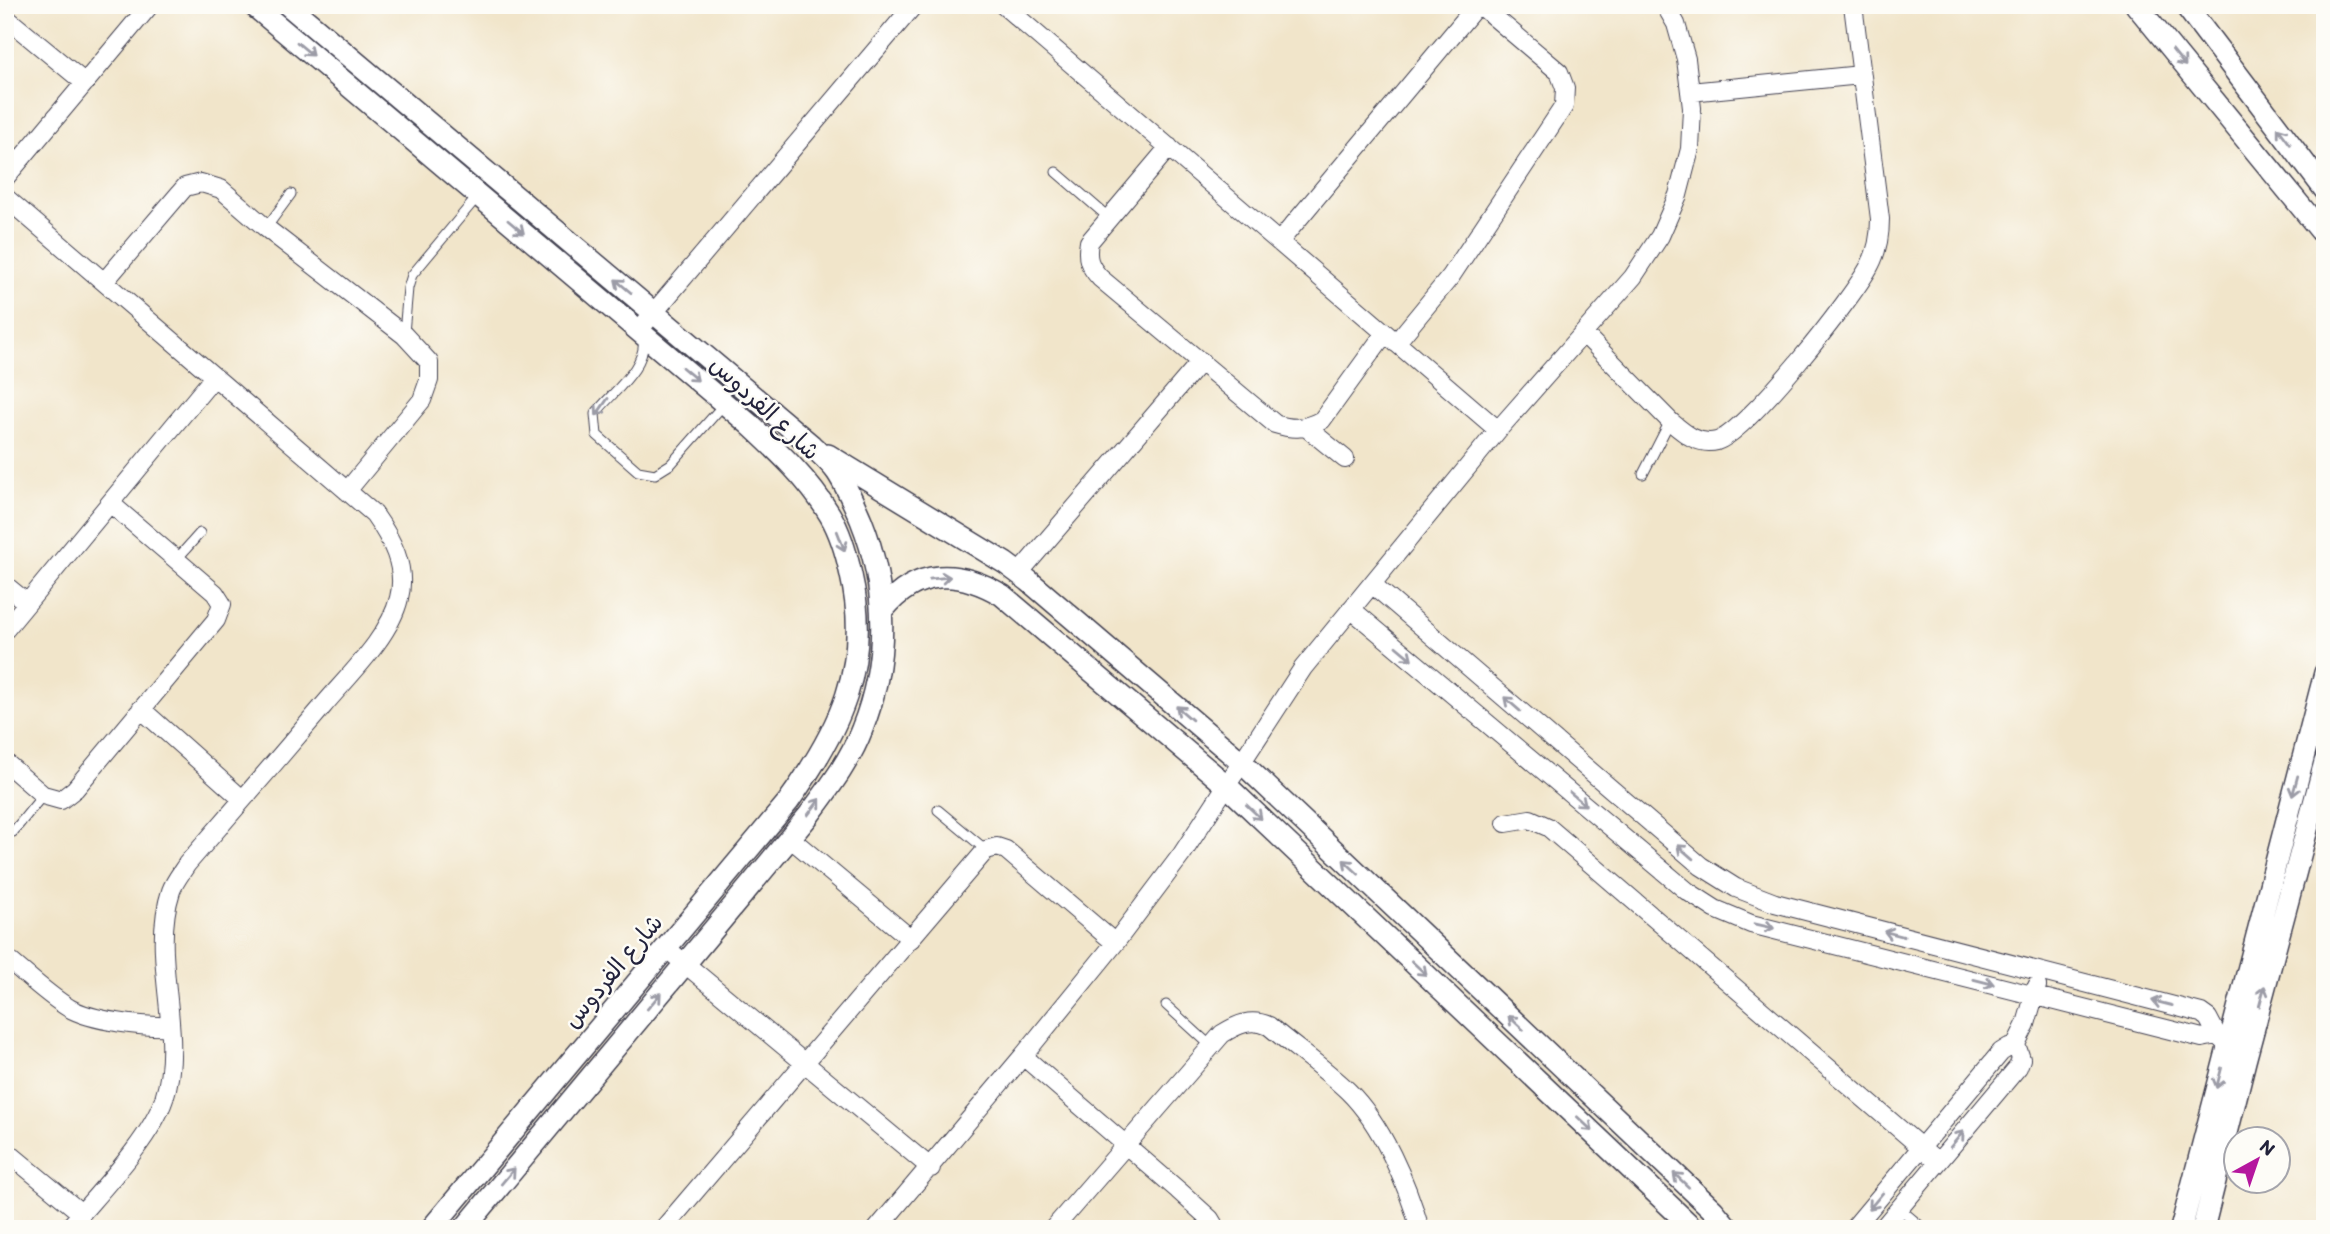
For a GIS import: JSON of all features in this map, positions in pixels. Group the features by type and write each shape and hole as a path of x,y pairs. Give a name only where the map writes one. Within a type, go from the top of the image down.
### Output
{"street":[{"path":"5,178 150,5"},
{"name":"شارع الفردوس","path":"253,5 725,403 783,457 809,485 832,517 847,559 856,598 858,637 852,679 837,722 818,760 788,802 431,1229"},
{"name":"شارع الفردوس","path":"288,5 811,445 837,472 853,502 868,537 880,586 883,626 877,683 862,730 840,772 790,838 464,1229"},
{"path":"639,331 914,5"},
{"path":"1003,5 1498,430"},
{"path":"1169,147 1089,242 1087,255 1091,268 1275,424 1291,429 1307,428 1322,420 1390,338 1451,276 1564,106 1566,88 1559,72 1478,5 1279,242"},
{"path":"877,1229 931,1168 1115,943 1182,854 1303,668 1498,430 1633,277 1660,236 1678,195 1690,149 1692,108 1686,59 1676,24 1665,5"},
{"path":"1584,334 1670,421 1694,439 1716,441 1732,434 1760,407 1797,362 1860,284 1872,263 1879,238 1880,219 1853,5"},
{"path":"2136,5 2325,236"},
{"path":"2185,5 2325,190"},
{"path":"5,17 85,83"},
{"path":"1690,92 1861,75"},
{"path":"104,282 185,187 201,183 222,189 266,228 404,335 429,362 429,380 422,400 347,491"},
{"path":"5,197 374,514 390,538 401,580 399,598 374,646 187,863 171,890 164,936 173,1061 164,1100 150,1129 68,1229"},
{"path":"1019,573 1200,361"},
{"path":"5,630 214,377"},
{"path":"1307,428 1345,459"},
{"path":"811,445 1019,573 1241,762 1703,1200 1729,1229"},
{"path":"5,762 43,794 61,800 75,789 216,620 222,604 215,593 110,503"},
{"path":"883,610 902,590 927,579 957,576 985,585 1013,604 1227,786 1694,1229"},
{"path":"1372,584 1718,878 1745,893 2201,1013 2208,1018 2222,1040 2245,1061"},
{"path":"5,585 27,603"},
{"path":"1352,609 1687,891 1715,909 1751,924 2202,1038 2222,1040"},
{"path":"2181,1229 2222,1040 2325,673"},
{"path":"141,709 242,799"},
{"path":"2203,1229 2325,762"},
{"path":"1506,822 1530,819 1548,827 1938,1162"},
{"path":"790,838 911,939"},
{"path":"663,1229 986,850 997,846 1006,850 1115,943"},
{"path":"666,948 931,1168"},
{"path":"5,957 71,1009 148,1027 170,1026"},
{"path":"2014,1048 2026,1024 2040,972"},
{"path":"1053,1229 1222,1034 1238,1024 1258,1021 1269,1026 1349,1092 1367,1113 1402,1178 1420,1229"},
{"path":"1853,1229 2001,1052 2009,1047 2014,1048 2020,1054 2020,1063 1882,1229"},
{"path":"1023,1056 1178,1190 1210,1219 1216,1229"},
{"path":"5,1150 81,1213"}],"lane":[{"path":"1056,172 1108,217"},
{"path":"266,228 291,194"},
{"path":"404,335 408,288 412,275 478,196"},
{"path":"639,331 644,345 640,363 595,414 597,435 638,471 655,474 671,464 725,403"},
{"path":"1643,474 1670,421"},
{"path":"176,559 200,533"},
{"path":"13,832 43,794"},
{"path":"938,810 986,850"},
{"path":"1166,1005 1212,1046"},
{"path":"1899,1208 1924,1229"}]}
